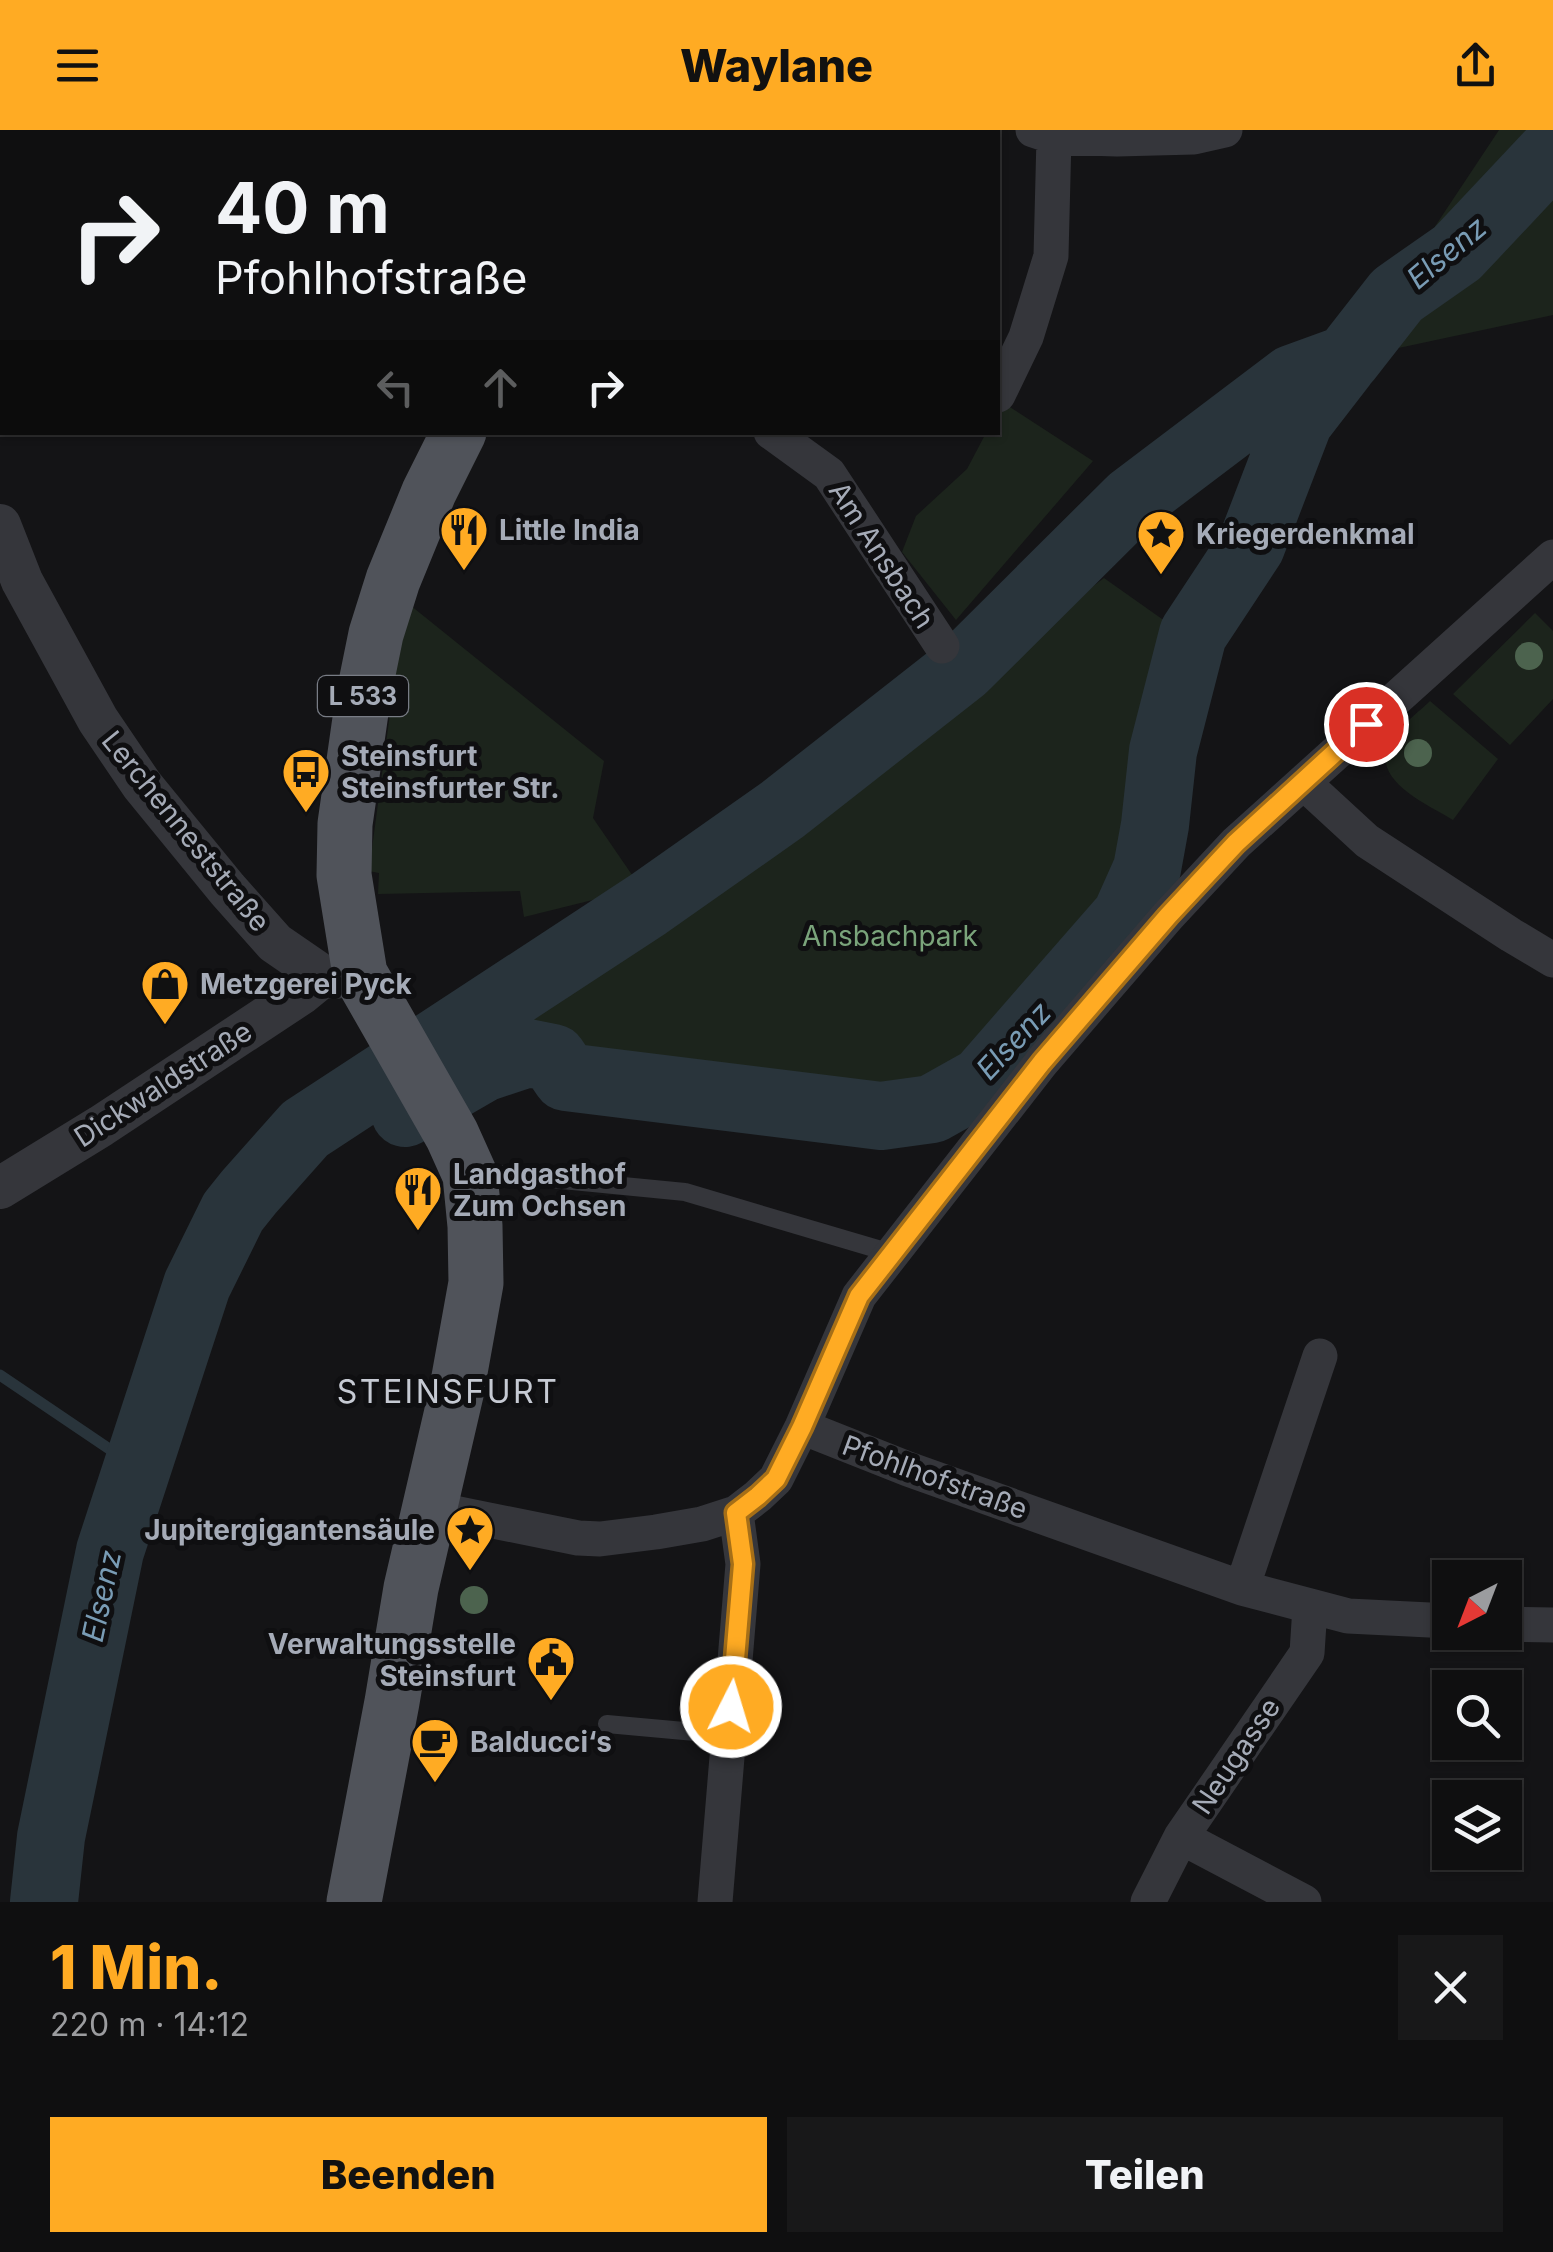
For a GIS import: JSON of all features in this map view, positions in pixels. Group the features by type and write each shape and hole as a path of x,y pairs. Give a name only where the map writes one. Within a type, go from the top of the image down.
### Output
{"main road":[{"name":"L 533","path":"354,1902 410,1588 456,1394 476,1283 476,1226 461,1155 394,1038 341,975 345,824 376,634 429,492 458,435"}],"street":[{"path":"1000,391 1026,337 1051,256 1044,134 1117,139 1194,137 1225,130"},
{"name":"Am Ansbach","path":"776,435 829,474 942,646"},
{"name":"Lerchenneststraße","path":"0,525 22,582 98,720 142,785 276,943 341,975"},
{"path":"429,1508 600,1539 686,1527 736,1513 758,1496 776,1479 859,1296 1042,1062 1236,843 1553,557"},
{"path":"1304,782 1367,841 1553,960"},
{"name":"Dickwaldstraße","path":"0,1188 301,994 341,975"},
{"path":"1242,1588 1320,1356"},
{"name":"Pfohlhofstraße","path":"802,1427 908,1469 1242,1588 1348,1616 1432,1620"},
{"path":"715,1902 743,1564 736,1513"},
{"name":"Neugasse","path":"1148,1902 1181,1837 1307,1654 1310,1608"},
{"path":"1522,1624 1553,1625"},
{"path":"1181,1837 1304,1902"}],"lane":[{"path":"461,1155 500,1174 685,1192 891,1253"},
{"path":"607,1724 728,1735"}],"green space":[{"path":"1499,130 1553,130 1553,315 1347,359"},
{"path":"1002,402 1093,461 956,620 902,552 916,516 967,469 985,435 1000,435"},
{"name":"Ansbachpark","path":"1104,578 1179,631 1149,804 1121,912 979,1072 927,1101 515,1042 485,1024 678,899"},
{"path":"405,601 604,761 593,818 641,888 524,917 520,891 378,894 379,873 369,871"},
{"path":"1535,613 1553,631 1553,699 1510,745 1453,694"},
{"path":"1430,701 1498,759 1453,820 1407,792 1389,772 1386,761 1394,735"}],"waterway":[{"name":"Elsenz","path":"44,1902 51,1837 110,1551 197,1285 233,1212 249,1192 305,1129 647,905 782,810 963,668 1132,500 1292,379 1347,359 1397,295 1457,253 1553,151"},
{"name":"Elsenz","path":"405,1113 483,1068 528,1053 553,1058 566,1077 881,1116 932,1109 982,1081 1126,916 1147,869 1163,751 1193,634 1251,546 1299,421 1343,364"},
{"path":"0,1375 136,1467"}],"place":[{"name":"Little India","path":"464,572"},
{"name":"Kriegerdenkmal","path":"1161,576"},
{"name":"Steinsfurt Steinsfurter Str.","path":"306,814"},
{"name":"Metzgerei Pyck","path":"165,1026"},
{"name":"Landgasthof Zum Ochsen","path":"418,1232"},
{"name":"Jupitergigantensäule","path":"470,1572"},
{"name":"Verwaltungsstelle Steinsfurt","path":"551,1702"},
{"name":"Balducci‘s","path":"435,1784"}],"district":[{"name":"STEINSFURT","path":"448,1392"}],"route":[{"path":"731,1707 743,1564 736,1513 776,1479 859,1296 1042,1062 1168,916 1236,843 1366,724"}]}
